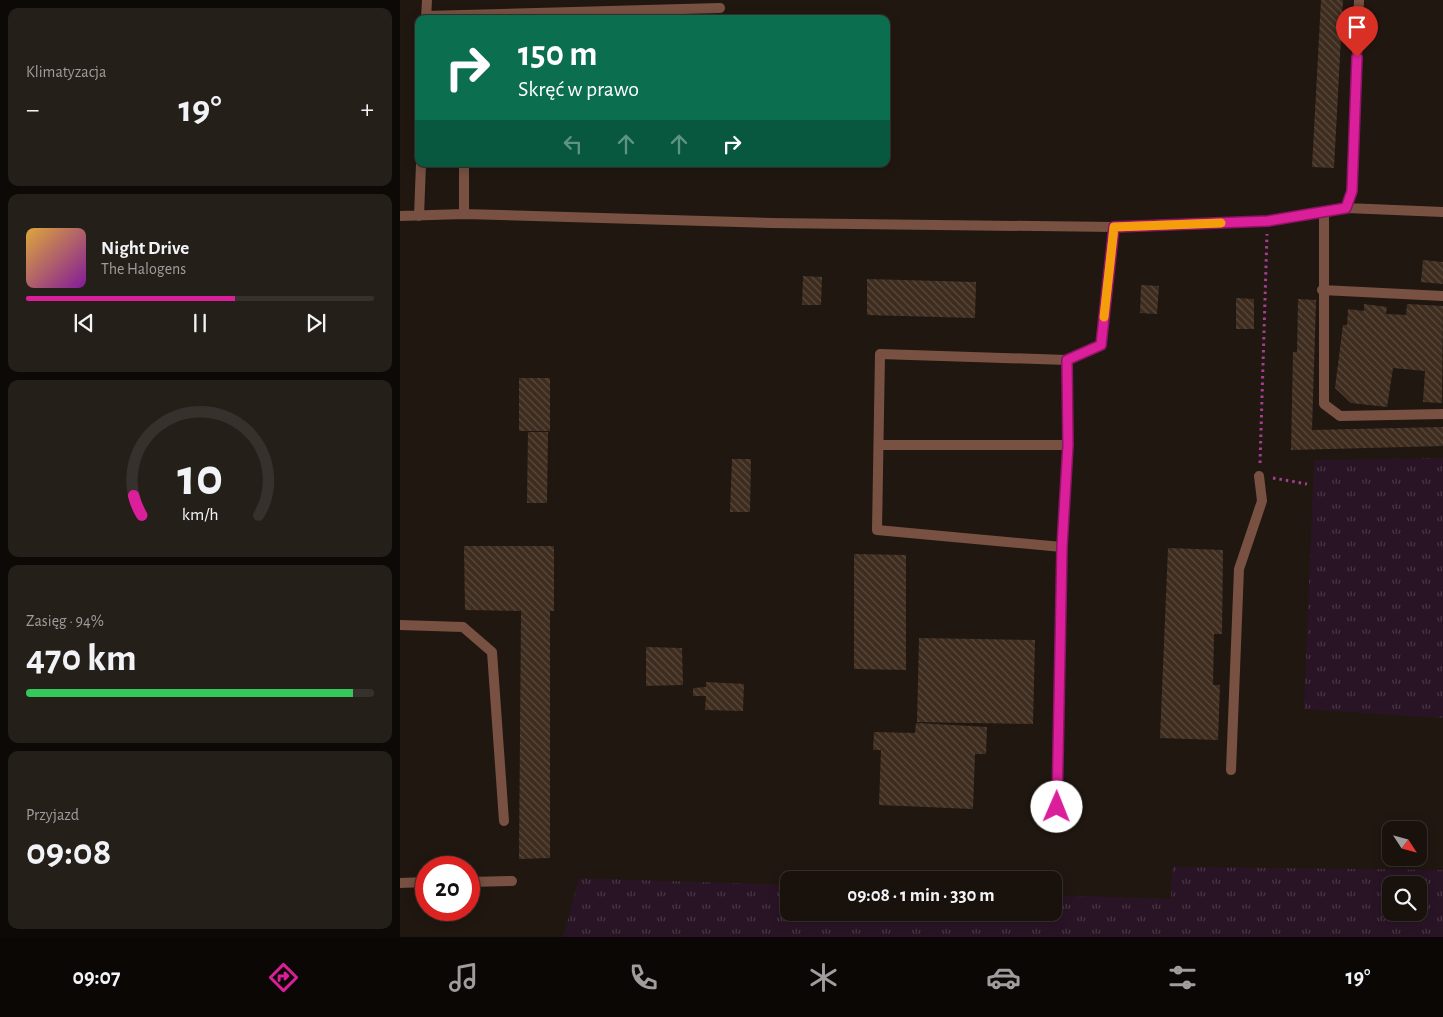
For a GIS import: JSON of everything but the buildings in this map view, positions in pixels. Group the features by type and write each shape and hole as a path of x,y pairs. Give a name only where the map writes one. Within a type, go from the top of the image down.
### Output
{"lane":[{"path":"426,15 427,0"},
{"path":"1346,208 1352,191 1359,0"},
{"path":"491,15 720,8"},
{"path":"419,216 421,167"},
{"path":"464,167 464,214"},
{"path":"400,216 464,214 772,223 1114,227 1268,221 1346,208 1443,212"},
{"path":"1324,212 1322,290 1324,404 1340,416 1443,414"},
{"path":"1062,547 877,530 880,445 880,354 1067,360 1101,345 1114,227"},
{"path":"1322,290 1443,296"},
{"path":"1057,807 1062,547 1068,445 1067,360"},
{"path":"880,445 1068,445"},
{"path":"1231,770 1239,569 1262,501 1259,476"},
{"path":"400,625 463,627 492,652 504,821"},
{"path":"480,882 512,881"},
{"path":"400,883 415,882"}],"path":[{"path":"1268,221 1259,476 1307,484"}],"green space":[{"path":"1443,458 1443,718 1304,709 1314,460"},
{"path":"1172,867 1443,870 1443,937 563,937 579,878 780,885 780,921 1062,921 1062,895 1171,899"}],"slow traffic":[{"path":"1104,317 1114,227 1221,223"}],"route":[{"path":"1057,807 1062,547 1068,445 1067,360 1101,345 1114,227 1268,221 1346,208 1352,191 1357,57"}]}
